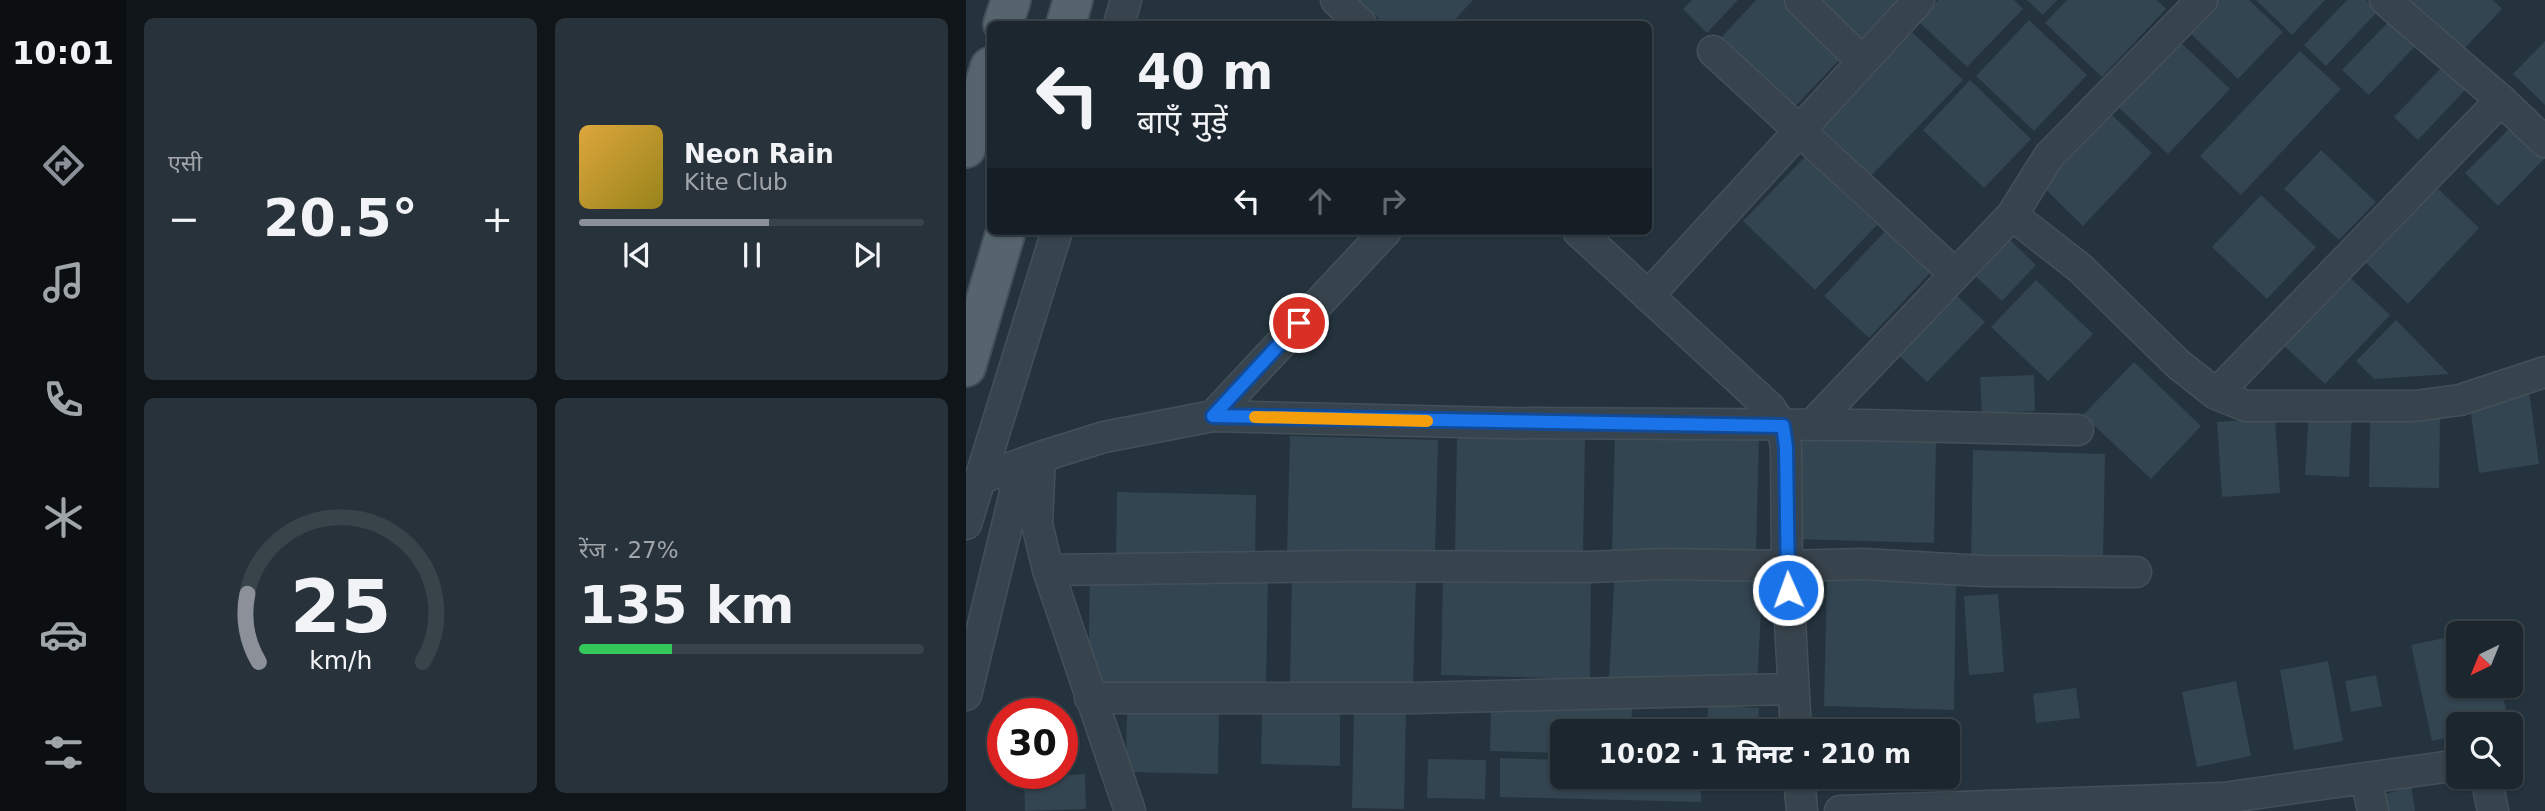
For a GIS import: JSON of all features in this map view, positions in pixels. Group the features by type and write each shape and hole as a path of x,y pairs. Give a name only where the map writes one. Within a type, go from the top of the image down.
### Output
{"main road":[{"path":"1004,21 1011,0"},
{"path":"1067,21 1073,0"},
{"path":"966,148 987,77"},
{"path":"966,367 1005,235"}],"street":[{"path":"1120,21 1126,0"},
{"path":"1336,0 1358,21"},
{"path":"1800,0 1862,61"},
{"path":"1648,296 1919,0"},
{"path":"1812,425 2012,215 2049,156 2202,0"},
{"path":"2385,0 2501,100 2545,142"},
{"path":"1713,51 1955,274"},
{"path":"2216,394 2501,100"},
{"path":"2012,215 2080,268 2178,364 2216,394 2246,406 2415,406 2460,400 2545,372"},
{"path":"966,524 1056,235"},
{"path":"1213,416 1381,235"},
{"path":"1582,235 1770,408 1783,426 1786,447 1787,566 1795,719"},
{"path":"979,479 1104,437 1213,416 2078,430"},
{"path":"1031,460 1037,524 1048,570 1130,811"},
{"path":"966,695 1031,460"},
{"path":"1048,570 1863,564 1984,571 2136,572"},
{"path":"1090,698 1413,698 1793,689"},
{"path":"1840,811 2223,798 2250,803 2366,778 2446,767"},
{"path":"2366,778 2373,811"},
{"path":"1800,789 1802,811"},
{"path":"2488,789 2493,811"}],"building":[{"path":"1359,0 1473,0 1454,21 1382,21"},
{"path":"1692,0 1738,0 1707,33 1683,9"},
{"path":"1756,0 1784,0 1843,56 1789,113 1716,43"},
{"path":"1811,0 1898,0 1857,44"},
{"path":"1938,0 2014,0 2023,9 1967,67 1918,21"},
{"path":"2027,0 2057,0 2043,15"},
{"path":"2067,0 2157,0 2166,9 2102,77 2045,23"},
{"path":"2217,0 2249,0 2283,32 2238,79 2188,31"},
{"path":"2256,0 2325,0 2292,35"},
{"path":"2347,0 2366,0 2378,11 2326,66 2304,45"},
{"path":"2400,0 2493,0 2502,9 2458,55"},
{"path":"2392,18 2418,43 2369,95 2342,70"},
{"path":"2029,20 2087,75 2034,131 1976,76"},
{"path":"1912,32 1963,80 1869,178 1818,130"},
{"path":"2175,37 2230,89 2168,154 2113,102"},
{"path":"2545,41 2545,105 2513,74"},
{"path":"2300,51 2341,89 2241,195 2200,156"},
{"path":"2442,67 2465,90 2418,140 2394,117"},
{"path":"1970,80 2031,139 1984,188 1923,130"},
{"path":"2108,111 2152,153 2083,226 2039,183"},
{"path":"2515,123 2545,153 2545,158 2498,206 2465,173"},
{"path":"2321,150 2376,202 2339,240 2284,189"},
{"path":"1805,157 1877,225 1815,290 1743,221"},
{"path":"2426,177 2479,228 2408,304 2355,252"},
{"path":"2261,195 2316,247 2267,299 2212,247"},
{"path":"1887,229 1932,271 1869,338 1824,296"},
{"path":"2004,234 2036,265 2002,301 1970,271"},
{"path":"2341,269 2390,315 2325,384 2276,338"},
{"path":"2036,280 2093,334 2048,381 1991,327"},
{"path":"1950,289 1985,322 1927,382 1893,350"},
{"path":"2396,320 2449,374 2374,379 2356,361"},
{"path":"2134,362 2201,426 2151,479 2083,415"},
{"path":"2034,375 2035,411 1982,413 1980,377"},
{"path":"2529,390 2539,464 2479,473 2469,399"},
{"path":"2309,409 2352,412 2349,477 2305,475"},
{"path":"2370,414 2440,415 2439,488 2369,487"},
{"path":"2275,418 2280,493 2222,497 2217,422"},
{"path":"1615,430 1759,433 1756,555 1612,552"},
{"path":"1290,436 1438,440 1435,557 1287,553"},
{"path":"1457,436 1585,440 1583,554 1455,551"},
{"path":"1793,437 1936,440 1934,543 1791,539"},
{"path":"1973,450 2105,454 2103,561 1971,558"},
{"path":"1117,492 1256,495 1255,559 1116,556"},
{"path":"1615,566 1763,574 1757,685 1609,678"},
{"path":"1090,571 1268,576 1266,688 1088,684"},
{"path":"1292,571 1416,574 1413,685 1290,682"},
{"path":"1443,572 1591,575 1590,679 1441,675"},
{"path":"1827,579 1956,582 1954,710 1824,706"},
{"path":"1998,594 2004,672 1969,675 1964,596"},
{"path":"2446,638 2446,698 2504,698 2506,712 2446,712 2446,738 2432,741 2411,645"},
{"path":"2328,661 2343,741 2294,750 2280,670"},
{"path":"2376,675 2382,706 2351,712 2345,681"},
{"path":"2236,681 2251,756 2197,767 2182,692"},
{"path":"2076,688 2080,718 2036,723 2033,694"},
{"path":"1491,701 1632,705 1631,719 1550,719 1550,753 1490,751"},
{"path":"1708,705 1759,708 1759,719 1707,719"},
{"path":"1354,708 1406,709 1404,809 1352,808"},
{"path":"1127,710 1219,713 1218,774 1126,772"},
{"path":"1262,710 1340,712 1340,766 1261,764"},
{"path":"1500,758 1550,760 1550,789 1701,789 1701,802 1500,797"},
{"path":"1428,759 1486,760 1485,799 1427,798"},
{"path":"1078,774 1085,774 1086,809 1025,811 1024,789 1078,789"},
{"path":"2411,786 2415,811 2387,811 2383,795"}],"slow traffic":[{"path":"1255,417 1427,421"}],"route":[{"path":"1299,323 1213,416 1783,426 1786,447 1788,590"}]}
